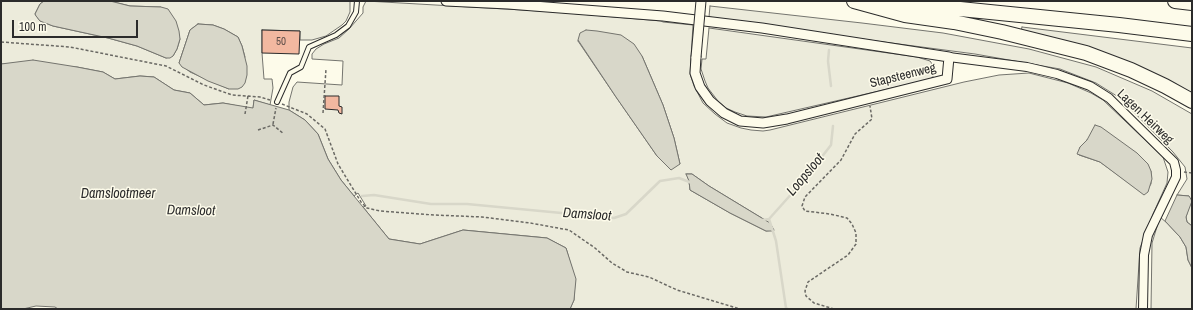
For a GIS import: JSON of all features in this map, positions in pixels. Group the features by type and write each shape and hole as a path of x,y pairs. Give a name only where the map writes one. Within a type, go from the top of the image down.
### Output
{"highway":[{"path":"854,1 905,15 954,22 1002,32 1086,53 1131,70 1192,101"},
{"path":"879,1 1119,25 1192,34"},
{"path":"1175,1 1192,3"}],"street":[{"name":"Stapsteenweg","path":"446,1 508,4 670,17 762,28 949,57 947,79 787,119 763,123 740,120 724,113 710,101 700,88 695,73 696,57 701,1"},
{"name":"Lagen Heirweg","path":"949,57 1027,68 1057,74 1090,86 1109,98 1174,162 1176,177 1148,235 1144,255 1143,309"}],"lane":[{"path":"277,102 290,73 301,67 309,47 336,35 348,26 356,12 357,1"}],"path":[{"path":"1,42 70,47 166,66 204,85 232,96 260,97 277,102 308,114 325,129 338,164 361,202 367,208 380,211 482,217 569,230 595,248 612,263 627,272 649,278 677,290 740,309"},
{"path":"323,114 326,69"},
{"path":"246,114 248,96"},
{"path":"834,309 814,303 806,296 805,291 808,282 848,255 856,244 856,234 852,224 847,218 830,214 804,211 802,206 805,197 841,160 855,134 872,119 868,99"},
{"path":"272,125 277,102"},
{"path":"258,130 272,125"},
{"path":"272,125 284,134"}],"shaded area":[{"path":"1,1 44,1 40,4 35,14 40,21 53,26 137,46 166,58 173,56 180,39 161,7 130,6 110,1 350,1 350,12 346,21 326,36 312,40 300,40 300,31 262,30 264,79 272,79 273,88 270,105 254,100 253,109 223,103 204,105 190,93 174,90 154,77 140,76 115,79 103,72 77,67 1,64","holes":["198,24 213,25 238,37 245,57 229,89 190,72 179,63 190,30"]},
{"path":"366,1 557,12 693,25 690,74 694,86 703,103 727,123 751,130 770,130 964,82 999,75 1029,73 1068,83 1103,100 1163,157 1168,172 1167,183 1140,248 1136,309 570,309 574,300 575,279 566,248 547,238 463,230 420,244 389,239 363,207 366,206 358,193 354,196 341,180 328,159 318,134 305,120 289,110 289,102 293,87 297,82 342,85 343,61 312,59 312,54 316,49 339,38 349,29 363,13 363,7","holes":["578,41 642,56 663,105 674,138 680,164 657,156","1087,140 1151,171 1151,184 1144,194 1100,162 1079,155 1080,147","687,174 692,174 770,223 774,230 766,231 730,213 690,190"]},
{"path":"710,6 943,33 1029,49 1096,67 1152,91 1192,114 1192,226 1187,222 1186,217 1189,196 1177,195 1187,179 1185,167 1173,152 1120,98 1096,83 1060,69 975,54 709,17"},
{"path":"1022,27 1192,48 1192,93 1157,75 1021,31"},
{"path":"709,28 917,57 930,61 935,68 935,73 932,78 927,80 766,117 747,116 726,108 718,101 708,88 701,69 702,59 706,59"},
{"path":"1160,217 1180,237 1186,247 1188,260 1192,268 1192,309 1151,309 1152,243"}],"water":[{"path":"44,1 110,1 130,6 161,7 168,9 176,21 179,31 180,39 177,49 173,56 166,58 137,46 53,26 40,21 35,14 40,4"},
{"path":"198,24 213,25 238,37 247,66 247,75 245,83 242,87 238,89 229,89 208,81 182,67 179,63 190,30"},
{"path":"586,30 621,35 634,44 642,56 663,105 674,138 680,164 671,170 657,156 578,40 580,33"},
{"name":"Damslootmeer","path":"33,60 103,72 115,79 140,76 154,77 174,90 190,93 204,105 223,103 253,108 254,100 289,110 305,120 318,134 328,159 341,180 389,239 420,244 463,230 547,238 566,248 576,279 574,300 570,309 58,309 55,307 36,306 23,309 1,309 1,64"},
{"path":"1095,125 1101,127 1137,153 1148,164 1152,179 1148,192 1144,195 1100,162 1077,154"},
{"path":"686,174 692,174 770,223 774,231 766,231 730,213 690,190 689,181"},
{"path":"1177,195 1189,196 1192,201 1186,217 1187,222 1192,226 1192,268 1188,260 1186,247 1180,237 1165,221"}],"building":[{"path":"262,30 300,31 299,54 262,53"},
{"path":"325,96 339,96 339,106 342,107 342,114 339,113 338,110 325,109"}],"waterway":[{"name":"Loopsloot","path":"829,50 828,61 831,86"},
{"name":"Loopsloot","path":"769,219 803,181 831,145 833,126"},
{"name":"Damsloot","path":"362,196 374,195 431,204 467,204 614,218 626,214 660,181 679,178 692,183"},
{"name":"Damsloot","path":"762,220 769,219 776,241 786,308 788,309"}]}
